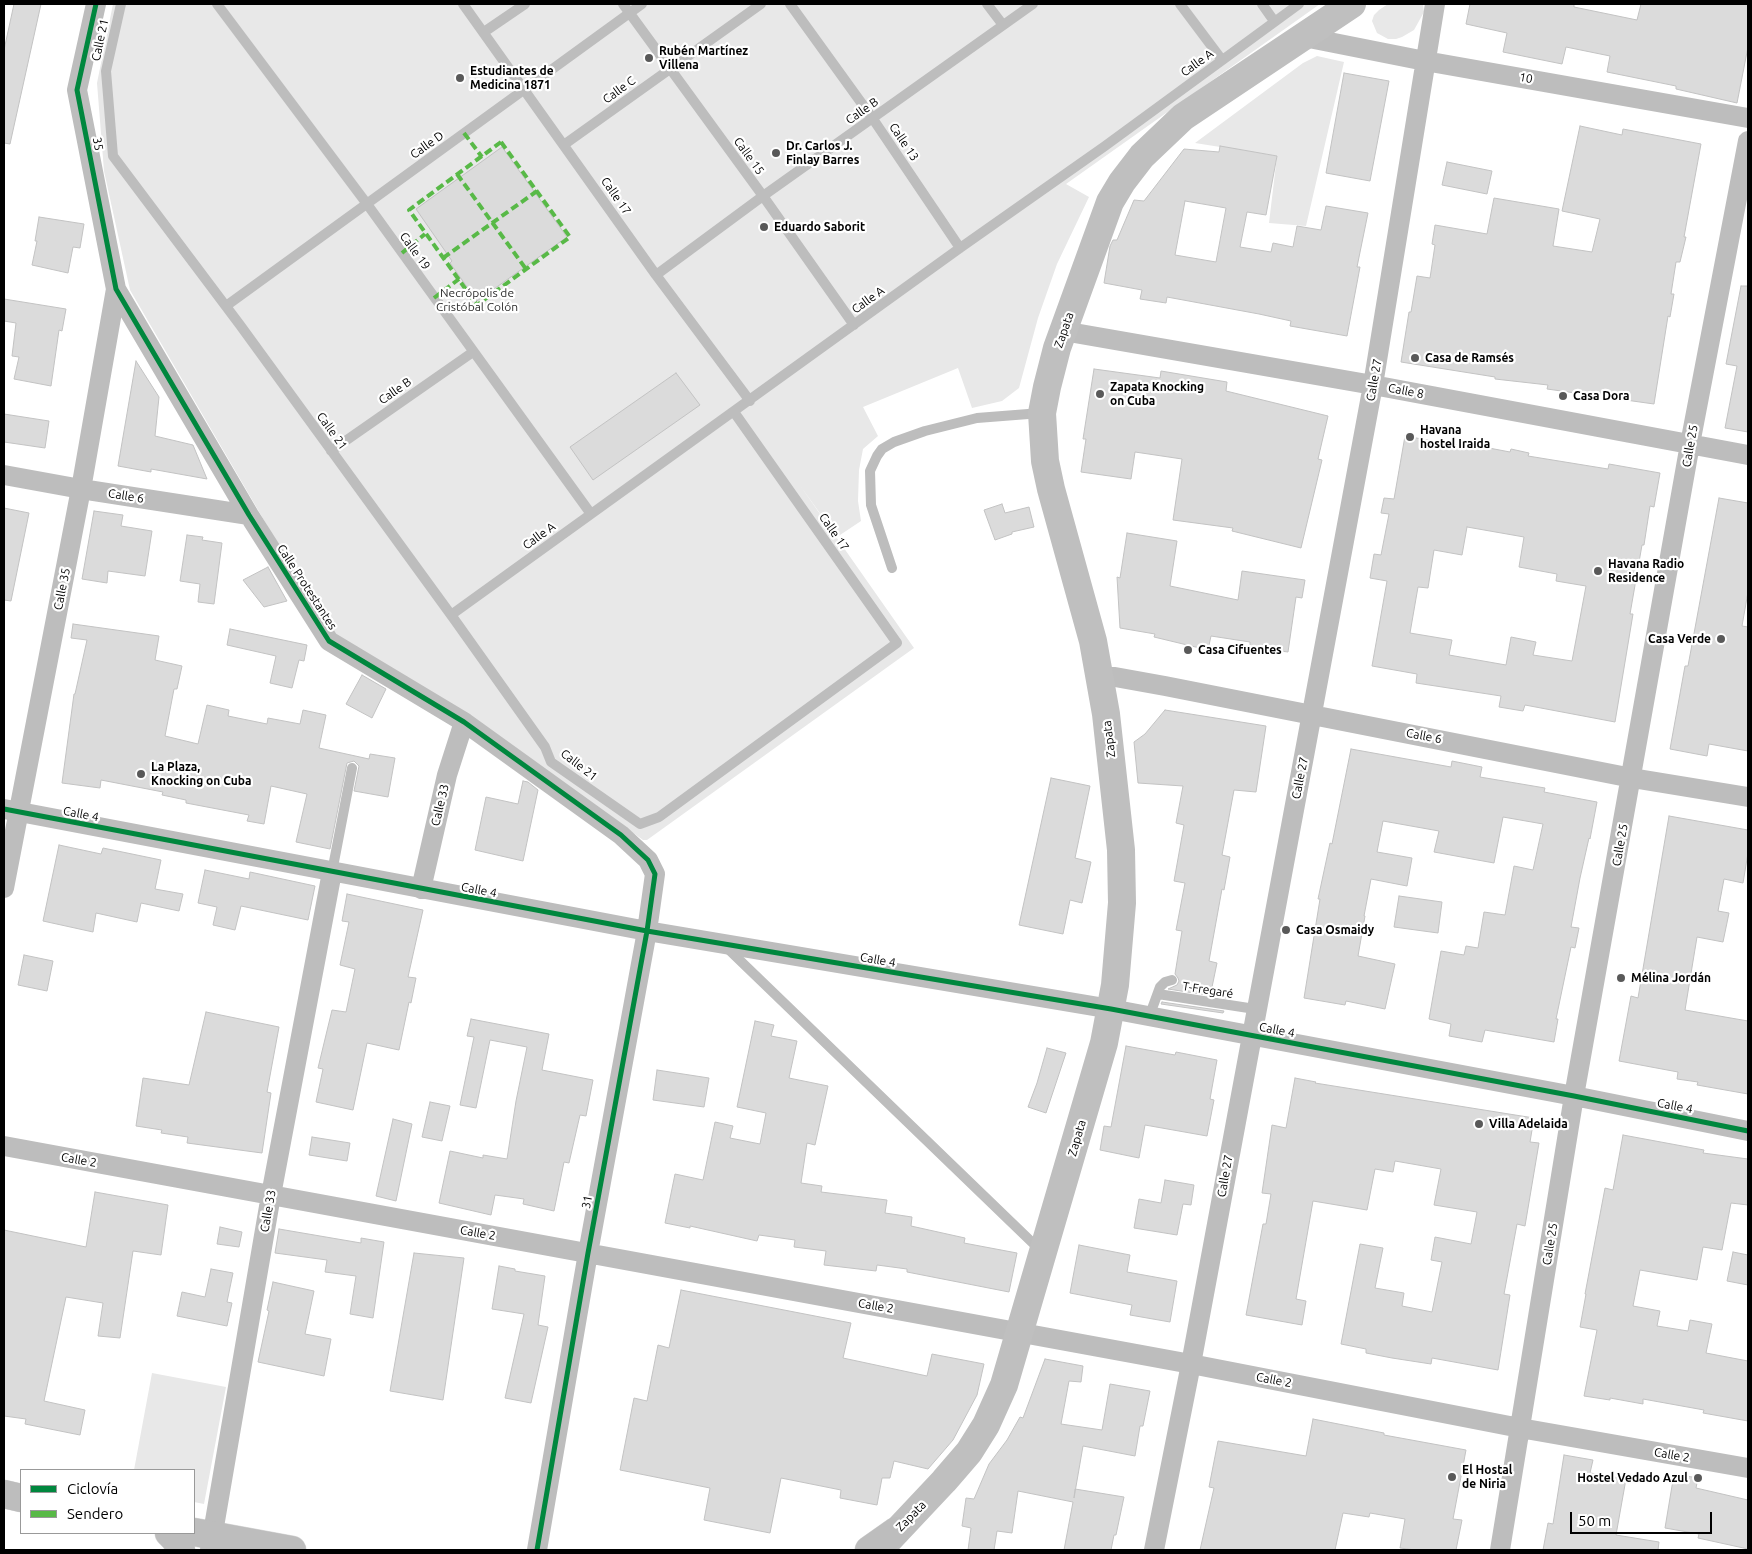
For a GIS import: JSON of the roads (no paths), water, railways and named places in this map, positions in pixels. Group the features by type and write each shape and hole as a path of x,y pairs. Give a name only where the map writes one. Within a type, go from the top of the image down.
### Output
{"main road":[{"name":"Zapata","path":"887,1541 958,1467 978,1438 1004,1385 1104,1043 1111,1009 1118,957 1122,903 1121,850 1100,676 1093,641 1045,461 1042,413 1047,387 1063,331 1110,202 1133,167 1153,144 1184,117 1352,4"},
{"path":"4,1494 20,1498"},
{"path":"170,1534 176,1539 181,1550"},
{"path":"205,1539 273,1549"},
{"path":"869,1550 887,1541"}],"street":[{"name":"35","path":"96,4 77,90 116,289"},
{"name":"Calle 27","path":"1154,1550 1191,1364 1250,1035 1313,714 1373,385 1435,4"},
{"name":"10","path":"1304,37 1748,118"},
{"name":"Calle 25","path":"1500,1550 1574,1096 1690,444 1748,141"},
{"name":"Calle 35","path":"4,888 11,810 81,489 116,289"},
{"name":"Calle Protestantes","path":"116,289 249,515 329,641 464,722 621,835 648,860"},
{"name":"Calle 8","path":"1063,331 1373,385 1748,455"},
{"name":"Calle 6","path":"4,475 249,515"},
{"name":"Calle 6","path":"1100,676 1156,684 1313,714 1632,778 1748,797"},
{"name":"Calle 33","path":"421,889 447,775 464,722"},
{"name":"Calle 4","path":"11,810 647,932 1111,1009 1574,1096 1748,1132"},
{"name":"31","path":"537,1550 588,1254 647,932 655,874 648,860"},
{"name":"Calle 33","path":"205,1539 332,872"},
{"name":"Calle 2","path":"4,1146 1191,1364 1520,1428 1748,1468"}],"lane":[{"name":"Calle 21","path":"121,4 106,72 113,156 226,306 451,615 545,747 551,762 640,824"},
{"name":"Calle 19","path":"217,4 367,204 591,514"},
{"name":"Calle 17","path":"463,4 565,144 656,275 750,401"},
{"path":"484,32 525,4"},
{"name":"Calle 15","path":"623,4 854,325"},
{"name":"Calle D","path":"226,306 642,4"},
{"name":"Calle C","path":"565,144 761,4"},
{"name":"Calle 13","path":"790,4 873,119 960,248"},
{"path":"988,4 1003,25"},
{"name":"Calle B","path":"656,275 763,196 1033,4"},
{"path":"1180,4 1222,60"},
{"path":"1262,4 1274,21"},
{"name":"Calle A","path":"451,615 960,248 1105,146 1299,4"},
{"name":"Calle B","path":"331,451 473,352"},
{"name":"Calle 17","path":"640,824 659,817 897,643 734,412"},
{"path":"892,568 871,505 870,471 876,456 882,449 894,442 926,431 977,418 1042,413"},
{"path":"332,872 352,768"},
{"path":"722,944 1043,1254"},
{"name":"T-Fregaré","path":"1149,1017 1160,987 1165,982 1172,980"},
{"name":"T-Fregaré","path":"1158,994 1256,1009"}],"place":[{"name":"Rubén Martínez Villena","path":"649,58"},
{"name":"Estudiantes de Medicina 1871","path":"460,78"},
{"name":"Dr. Carlos J. Finlay Barres","path":"776,153"},
{"name":"Eduardo Saborit","path":"764,227"},
{"name":"Casa de Ramsés","path":"1415,358"},
{"name":"Zapata Knocking on Cuba","path":"1100,394"},
{"name":"Casa Dora","path":"1563,396"},
{"name":"Havana hostel Iraida","path":"1410,437"},
{"name":"Havana Radio Residence","path":"1598,571"},
{"name":"Casa Verde","path":"1721,639"},
{"name":"Casa Cifuentes","path":"1188,650"},
{"name":"La Plaza, Knocking on Cuba","path":"141,774"},
{"name":"Casa Osmaidy","path":"1286,930"},
{"name":"Mélina Jordán","path":"1621,978"},
{"name":"Villa Adelaida","path":"1479,1124"},
{"name":"El Hostal de Niria","path":"1452,1477"},
{"name":"Hostel Vedado Azul","path":"1698,1478"}],"park label":[{"name":"Necrópolis de Cristóbal Colón","path":"477,300"}]}
